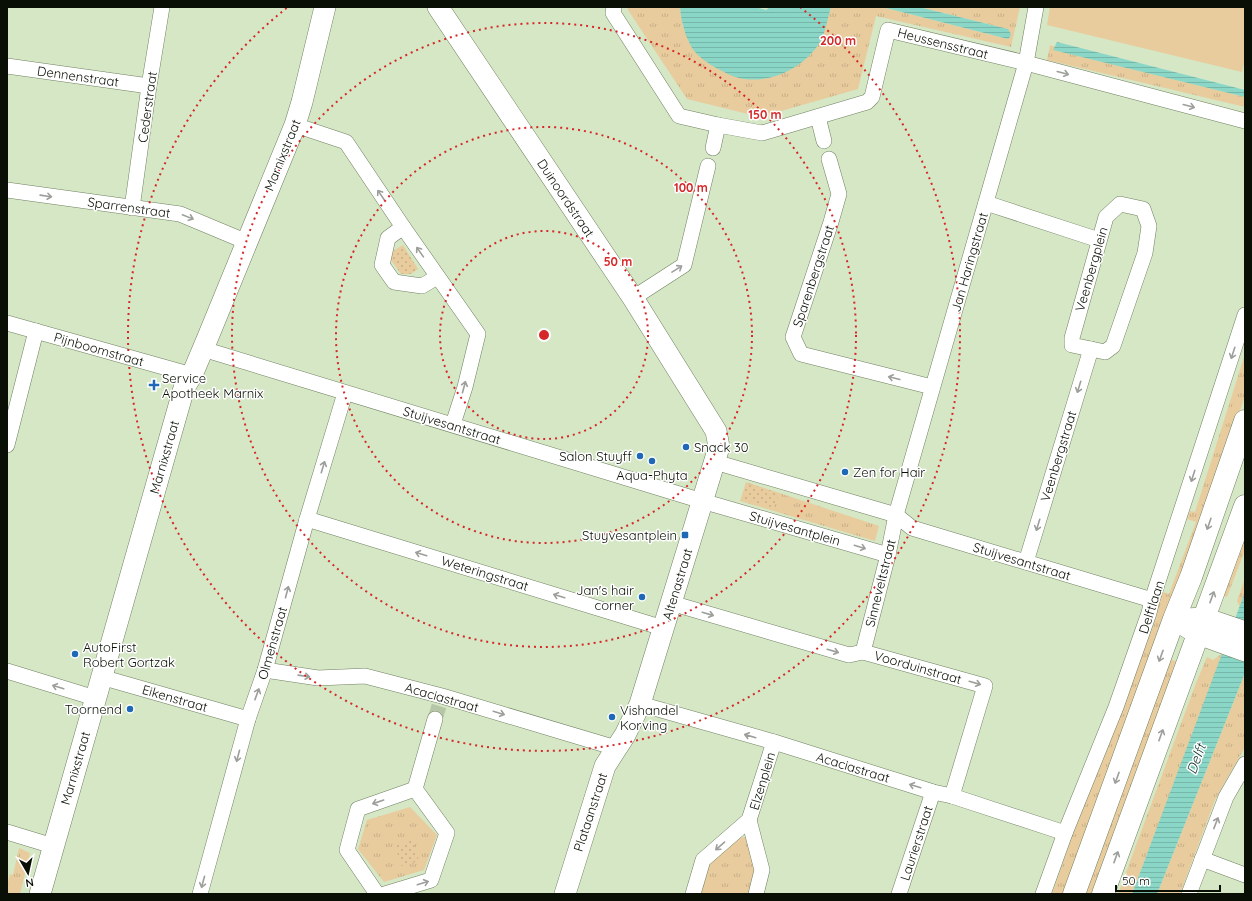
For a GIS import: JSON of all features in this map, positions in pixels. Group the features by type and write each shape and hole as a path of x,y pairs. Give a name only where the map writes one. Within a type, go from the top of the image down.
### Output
{"main road":[{"name":"Delftlaan","path":"1074,894 1174,619 1191,577 1245,421"},
{"path":"1103,894 1245,506"}],"street":[{"name":"Cederstraat","path":"132,208 162,7"},
{"name":"Marnixstraat","path":"40,894 184,388 192,375 203,349 295,125 325,7"},
{"name":"Duinoordstraat","path":"438,7 633,298 716,431"},
{"name":"Heussensstraat","path":"614,7 613,13 679,116 718,126 762,133 867,102 872,97 888,30 1026,63 1245,121"},
{"name":"Jan Haringstraat","path":"896,515 1026,63 1036,7"},
{"name":"Dennenstraat","path":"7,66 150,86"},
{"path":"818,116 824,141"},
{"path":"295,125 346,142 436,277 478,334 465,387 453,424"},
{"path":"713,148 718,126"},
{"name":"Sparenbergstraat","path":"829,159 839,194 793,337 801,354 932,387"},
{"path":"633,298 684,265 708,166"},
{"name":"Sparrenstraat","path":"7,190 180,214 247,242"},
{"path":"986,203 1099,240"},
{"name":"Veenbergplein","path":"1120,204 1143,209 1149,226 1145,253 1113,346 1106,352 1090,350 1072,345 1072,338 1099,240 1106,217 1120,204"},
{"path":"403,227 388,238 382,265 394,282 422,286 436,277"},
{"name":"Delftlaan","path":"1043,894 1065,833 1116,707 1149,613 1245,316"},
{"name":"Pijnboomstraat","path":"7,323 192,375"},
{"path":"7,445 36,331"},
{"name":"Stuijvesantstraat","path":"203,349 702,501"},
{"name":"Veenbergstraat","path":"1026,562 1090,350"},
{"name":"Olmenstraat","path":"200,894 248,719 265,670 307,519 345,393"},
{"name":"Altenastraat","path":"620,741 640,704 715,462 719,447 716,431"},
{"path":"715,462 896,515"},
{"name":"Stuijvesantplein","path":"702,501 888,555"},
{"name":"Stuijvesantstraat","path":"896,515 912,528 1152,600"},
{"name":"Sinneveltstraat","path":"863,652 888,555 896,515"},
{"name":"Weteringstraat","path":"307,519 663,628"},
{"name":"Voorduinstraat","path":"671,603 849,656 863,652 985,686 952,796"},
{"name":"Delftlaan","path":"1174,619 1201,626"},
{"path":"1201,626 1237,639"},
{"name":"Acaciastraat","path":"265,670 318,678 365,676 438,707 620,741"},
{"path":"7,672 95,698"},
{"name":"Eikenstraat","path":"101,677 248,719"},
{"name":"Acaciastraat","path":"640,704 774,742 933,792 952,796 1065,833"},
{"path":"415,789 438,707"},
{"name":"Plataanstraat","path":"564,894 605,766 620,741"},
{"name":"Elzenplein","path":"693,894 703,860 749,820 774,742"},
{"path":"1189,894 1226,797 1245,764"},
{"path":"377,894 347,850 358,809 415,789"},
{"path":"385,894 431,880 447,833 415,789"},
{"name":"Laurierstraat","path":"899,894 933,792"},
{"name":"Elzenplein","path":"749,820 762,870 756,894"},
{"path":"7,832 53,846"},
{"path":"1202,859 1245,875"}],"green space":[{"path":"628,7 680,7 683,27 693,48 709,64 821,41 831,7 882,7 1008,39 992,25 919,7 1020,7 1011,47 876,16 858,89 760,117 687,99 628,10"},
{"path":"1050,7 1245,7 1245,59 1242,72 1047,25"},
{"path":"1050,45 1055,47 1054,50 1245,97 1245,107 1047,60"},
{"path":"403,245 418,269 411,274 401,274 391,260 393,251"},
{"path":"1245,354 1245,396 1228,446 1064,894 1052,894 1073,834 1157,616 1160,591 1169,594 1196,522 1187,519 1190,511 1195,512"},
{"path":"746,482 879,526 875,541 740,501"},
{"path":"746,483 779,493 774,508 742,499"},
{"path":"1245,536 1245,550 1227,597 1223,596"},
{"path":"1245,578 1245,592 1240,607 1237,601"},
{"path":"1223,653 1132,894 1118,894 1207,657 1213,660"},
{"path":"1169,659 1179,662 1095,894 1083,894"},
{"path":"1245,673 1245,747 1215,800 1180,894 1157,894"},
{"path":"410,807 437,835 424,870 384,882 358,849 367,820"},
{"path":"748,836 755,853 753,894 699,894 708,863 730,841"},
{"path":"413,840 419,861 401,866 395,845"},
{"path":"19,848 30,853 20,894 7,894 7,885 10,874 13,875"}],"water":[{"path":"680,7 755,7 766,10 770,7 831,7 822,39 814,51 806,59 797,66 777,76 755,80 731,75 711,65 697,54 692,48 685,33"},
{"path":"882,7 919,7 1008,29 1011,34 1008,39"},
{"path":"1057,42 1245,90 1245,97 1053,50"},
{"name":"Delft","path":"1245,592 1245,673 1157,894 1132,894"}],"tunnel":[{"path":"435,719 439,706"}],"place":[{"name":"Service Apotheek Marnix","path":"154,385"},
{"name":"Snack 30","path":"686,447"},
{"name":"Salon Stuyff","path":"640,456"},
{"name":"Aqua-Phyta","path":"652,461"},
{"name":"Zen for Hair","path":"845,472"},
{"name":"Stuyvesantplein","path":"685,535"},
{"name":"Jan's hair corner","path":"642,597"},
{"name":"AutoFirst Robert Gortzak","path":"75,654"},
{"name":"Toornend","path":"130,709"},
{"name":"Vishandel Korving","path":"612,717"}]}
